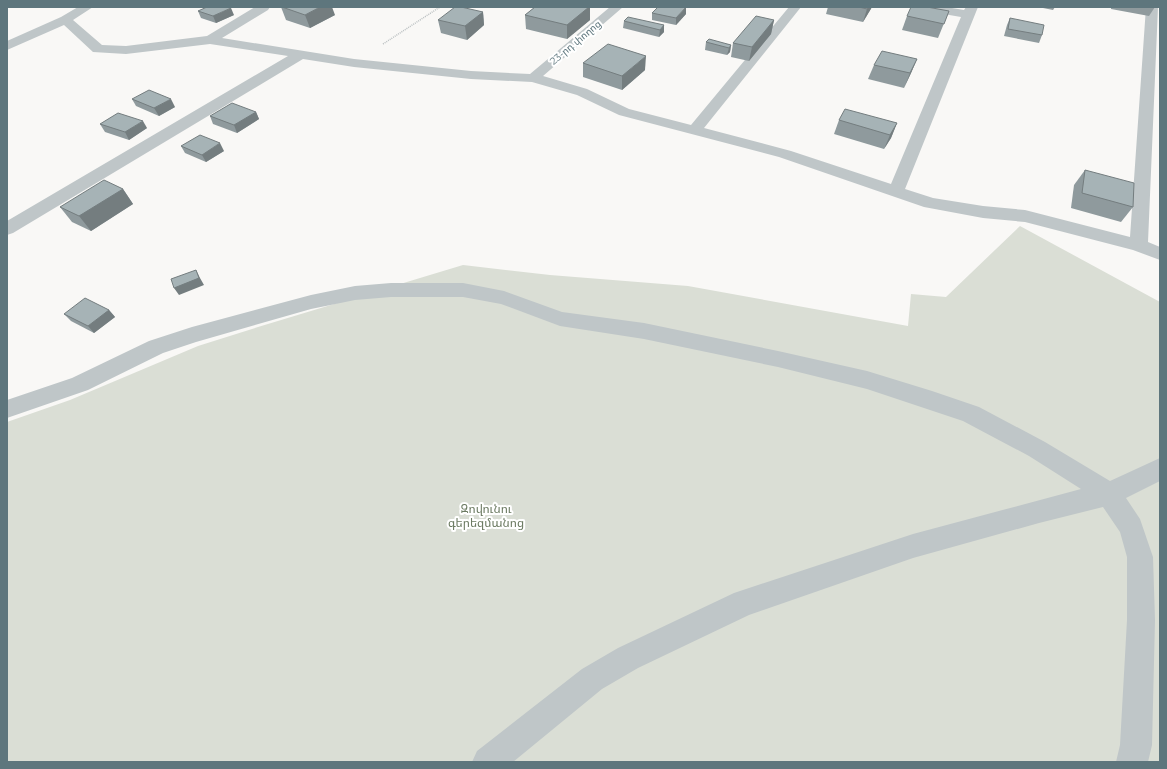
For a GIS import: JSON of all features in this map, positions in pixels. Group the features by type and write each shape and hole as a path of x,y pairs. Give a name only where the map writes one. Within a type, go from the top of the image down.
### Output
{"street":[{"path":"7,46 65,20 87,7"},
{"path":"210,40 264,7"},
{"name":"23-րդ փողոց","path":"533,78 617,7"},
{"path":"696,130 795,7"},
{"path":"896,191 971,11 926,7"},
{"path":"1139,245 1152,7"},
{"path":"65,20 98,49 126,50 210,40 354,63 455,73 533,78 582,92 624,112 785,154 930,203 983,212 1025,216 1139,245 1160,254"},
{"path":"7,229 300,55"},
{"path":"7,409 80,384 156,347 192,335 311,302 355,293 391,290 463,290 504,298 560,319 644,332 778,359 867,380 932,400 972,414 1037,450 1110,494 1131,527 1140,557 1141,620 1136,744 1132,762"},
{"path":"488,762 592,679 628,658 744,603 913,546 1039,511 1110,494 1160,469"}],"path":[{"path":"354,63 440,7"}],"green space":[{"name":"Զովունու գերեզմանոց","path":"1020,226 1160,302 1160,762 7,762 7,422 70,400 198,346 463,265 550,275 688,286 908,326 911,294 946,297"}],"building":[{"path":"207,7 231,8 213,16 198,11"},
{"path":"282,7 320,7 305,15"},
{"path":"455,7 483,12 465,26 438,20"},
{"path":"535,7 589,7 567,25 525,15"},
{"path":"658,7 686,7 676,18 652,13"},
{"path":"911,7 927,7 949,11 944,24 907,16"},
{"path":"756,16 774,20 752,47 733,43"},
{"path":"628,17 664,25 660,30 624,21"},
{"path":"1010,18 1044,25 1042,35 1008,29"},
{"path":"709,39 731,45 729,48 706,42"},
{"path":"608,44 646,56 622,76 583,63"},
{"path":"882,51 917,59 910,73 874,65"},
{"path":"149,90 171,99 154,108 132,99"},
{"path":"232,103 256,112 234,125 210,116"},
{"path":"845,109 897,123 890,135 839,120"},
{"path":"118,113 143,121 125,132 100,124"},
{"path":"200,135 220,143 202,155 181,146"},
{"path":"1085,170 1134,183 1133,207 1082,193"},
{"path":"104,180 123,189 79,216 60,207"},
{"path":"196,270 199,278 174,288 171,279"},
{"path":"85,298 109,310 88,326 64,314"}]}
